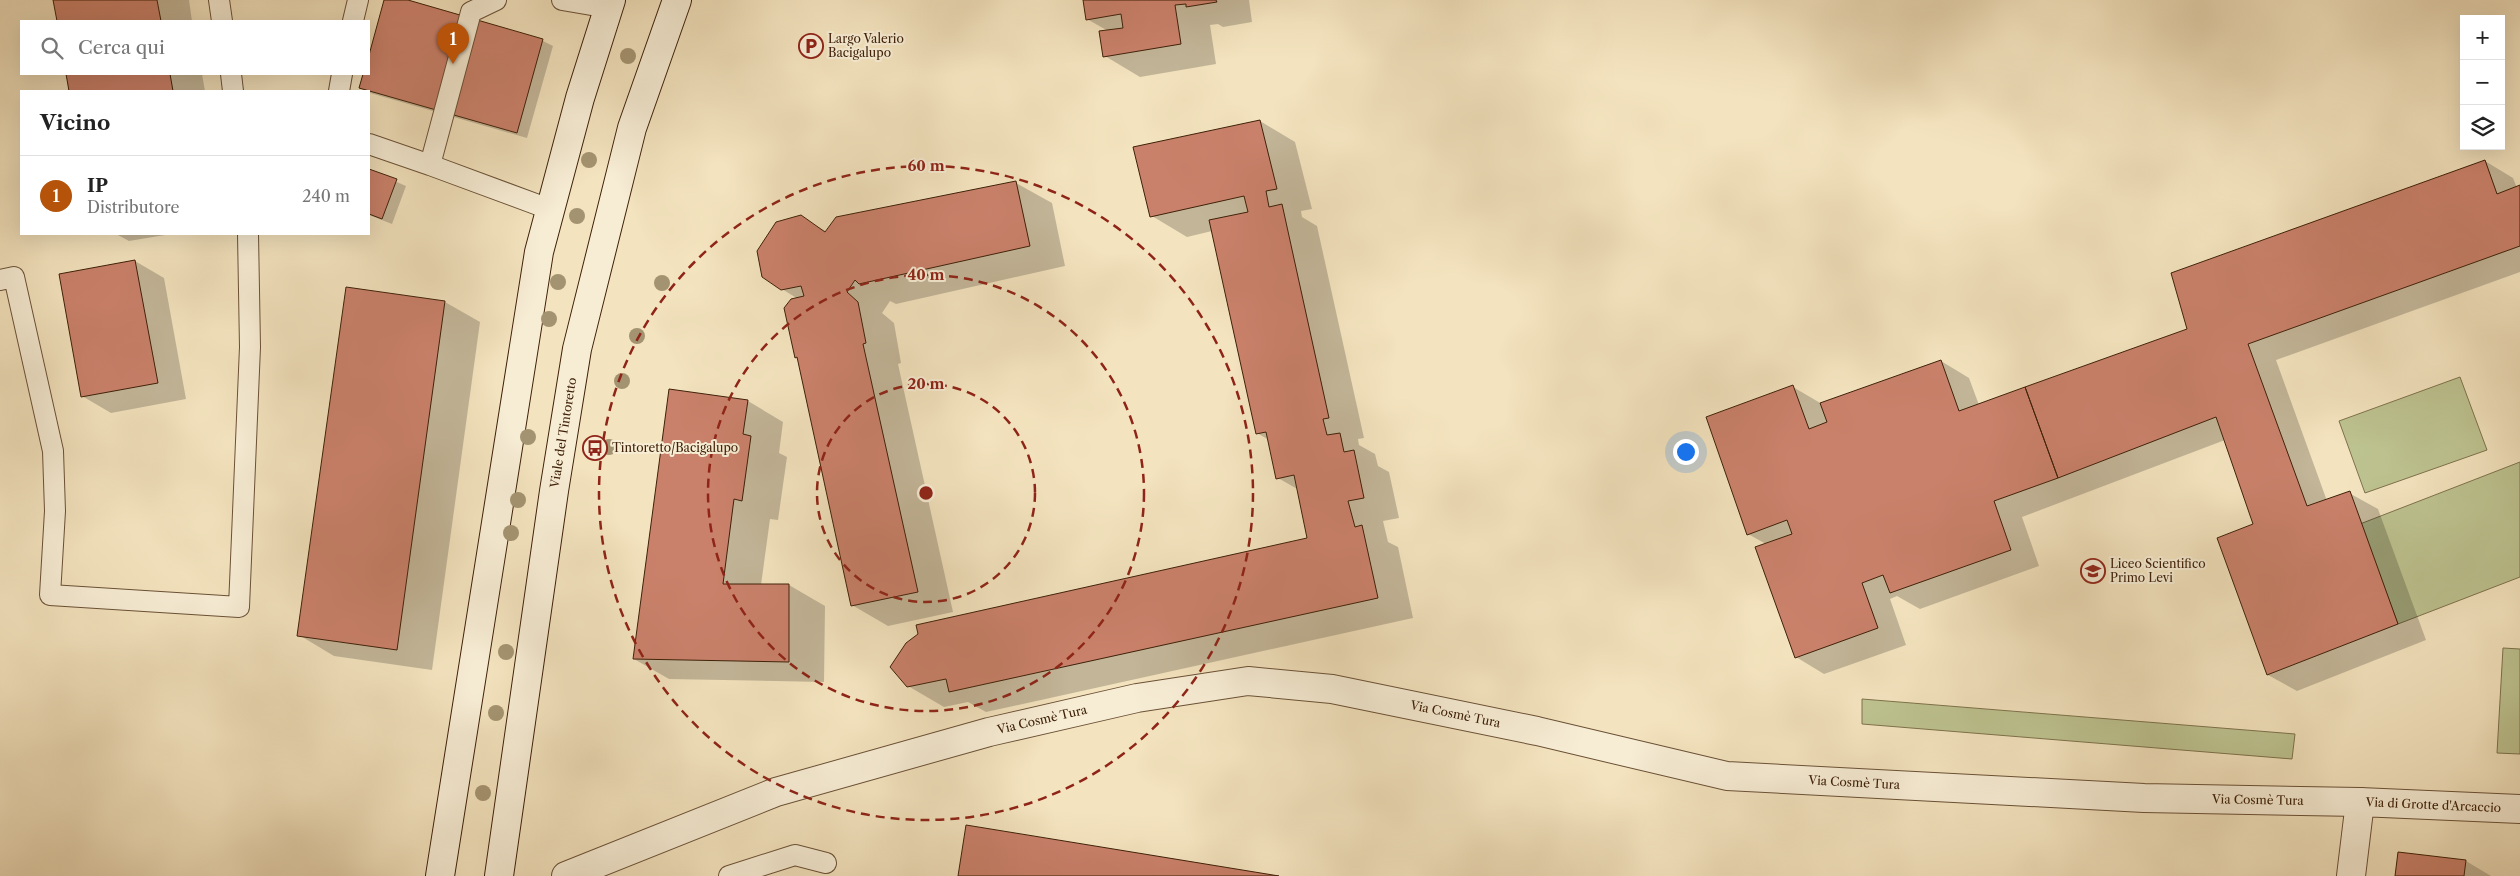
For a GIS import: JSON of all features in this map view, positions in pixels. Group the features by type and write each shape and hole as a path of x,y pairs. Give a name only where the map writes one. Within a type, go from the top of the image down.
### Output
{"street":[{"name":"Viale del Tintoretto","path":"499,876 554,491 577,349 632,128 677,0"},
{"path":"440,876 530,297 549,210 590,64 610,4"},
{"name":"Via Cosmè Tura","path":"571,874 776,792 998,730 1137,698 1248,681 1332,689 1537,731 1726,776 2144,798 2360,802"},
{"name":"Via di Grotte d'Arcaccio","path":"2351,876 2360,802 2520,809"}],"lane":[{"path":"219,0 222,20"},
{"path":"353,20 358,0"},
{"path":"430,165 471,12 496,0"},
{"path":"562,0 610,4"},
{"path":"231,75 233,90"},
{"path":"339,90 342,75"},
{"path":"370,144 549,210"},
{"path":"0,280 14,277 53,451 54,501 50,595 239,607 250,338 248,235"},
{"path":"730,876 795,855 826,863"}],"green space":[{"path":"2460,377 2487,450 2365,493 2339,421"},
{"path":"2520,462 2520,577 2398,624 2360,524"},
{"path":"2503,648 2520,649 2520,754 2497,753"},
{"path":"1862,699 2295,734 2292,759 1862,724"}],"building":[{"path":"53,0 157,0 161,20 57,20"},
{"path":"384,0 408,0 543,39 517,133 359,88 363,75 370,75 370,51"},
{"path":"1083,0 1216,0 1217,2 1186,7 1186,4 1175,5 1181,44 1103,57 1099,31 1123,28 1121,14 1086,20"},
{"path":"66,75 170,75 173,90 69,90"},
{"path":"1260,120 1277,189 1266,191 1269,207 1282,204 1329,418 1323,419 1327,435 1340,433 1344,452 1354,450 1364,498 1348,501 1355,527 1362,525 1378,598 949,692 946,679 907,687 890,667 906,643 918,634 916,625 1307,538 1294,475 1276,479 1266,432 1256,434 1209,220 1248,212 1244,196 1150,217 1133,147"},
{"path":"2485,160 2497,194 2520,185 2520,246 2248,344 2307,506 2350,491 2398,624 2267,675 2217,538 2253,524 2216,417 2058,478 2025,387 2187,329 2171,273"},
{"path":"370,169 397,179 382,219 370,214"},
{"path":"1016,181 1030,246 859,284 855,280 847,292 858,302 866,343 863,344 918,592 851,606 797,357 795,358 784,308 791,299 804,296 801,286 781,290 762,277 757,251 776,222 801,215 825,232 836,217"},
{"path":"135,260 158,383 81,397 59,274"},
{"path":"346,287 445,301 397,650 297,636"},
{"path":"1941,360 1959,411 2025,387 2058,478 1994,501 2011,550 1890,593 1883,575 1862,583 1878,628 1795,658 1755,547 1792,534 1787,520 1747,535 1706,417 1793,385 1809,429 1827,422 1820,403"},
{"path":"669,389 748,400 743,434 751,436 742,501 734,499 723,584 789,584 789,662 633,659"},
{"path":"966,825 1279,876 958,876"},
{"path":"2398,852 2466,860 2464,876 2395,876"}],"place":[{"name":"Largo Valerio Bacigalupo","path":"811,46"},
{"name":"IP","path":"453,64"},
{"name":"Tintoretto/Bacigalupo","path":"595,448"},
{"name":"Liceo Scientifico Primo Levi","path":"2093,571"}]}
